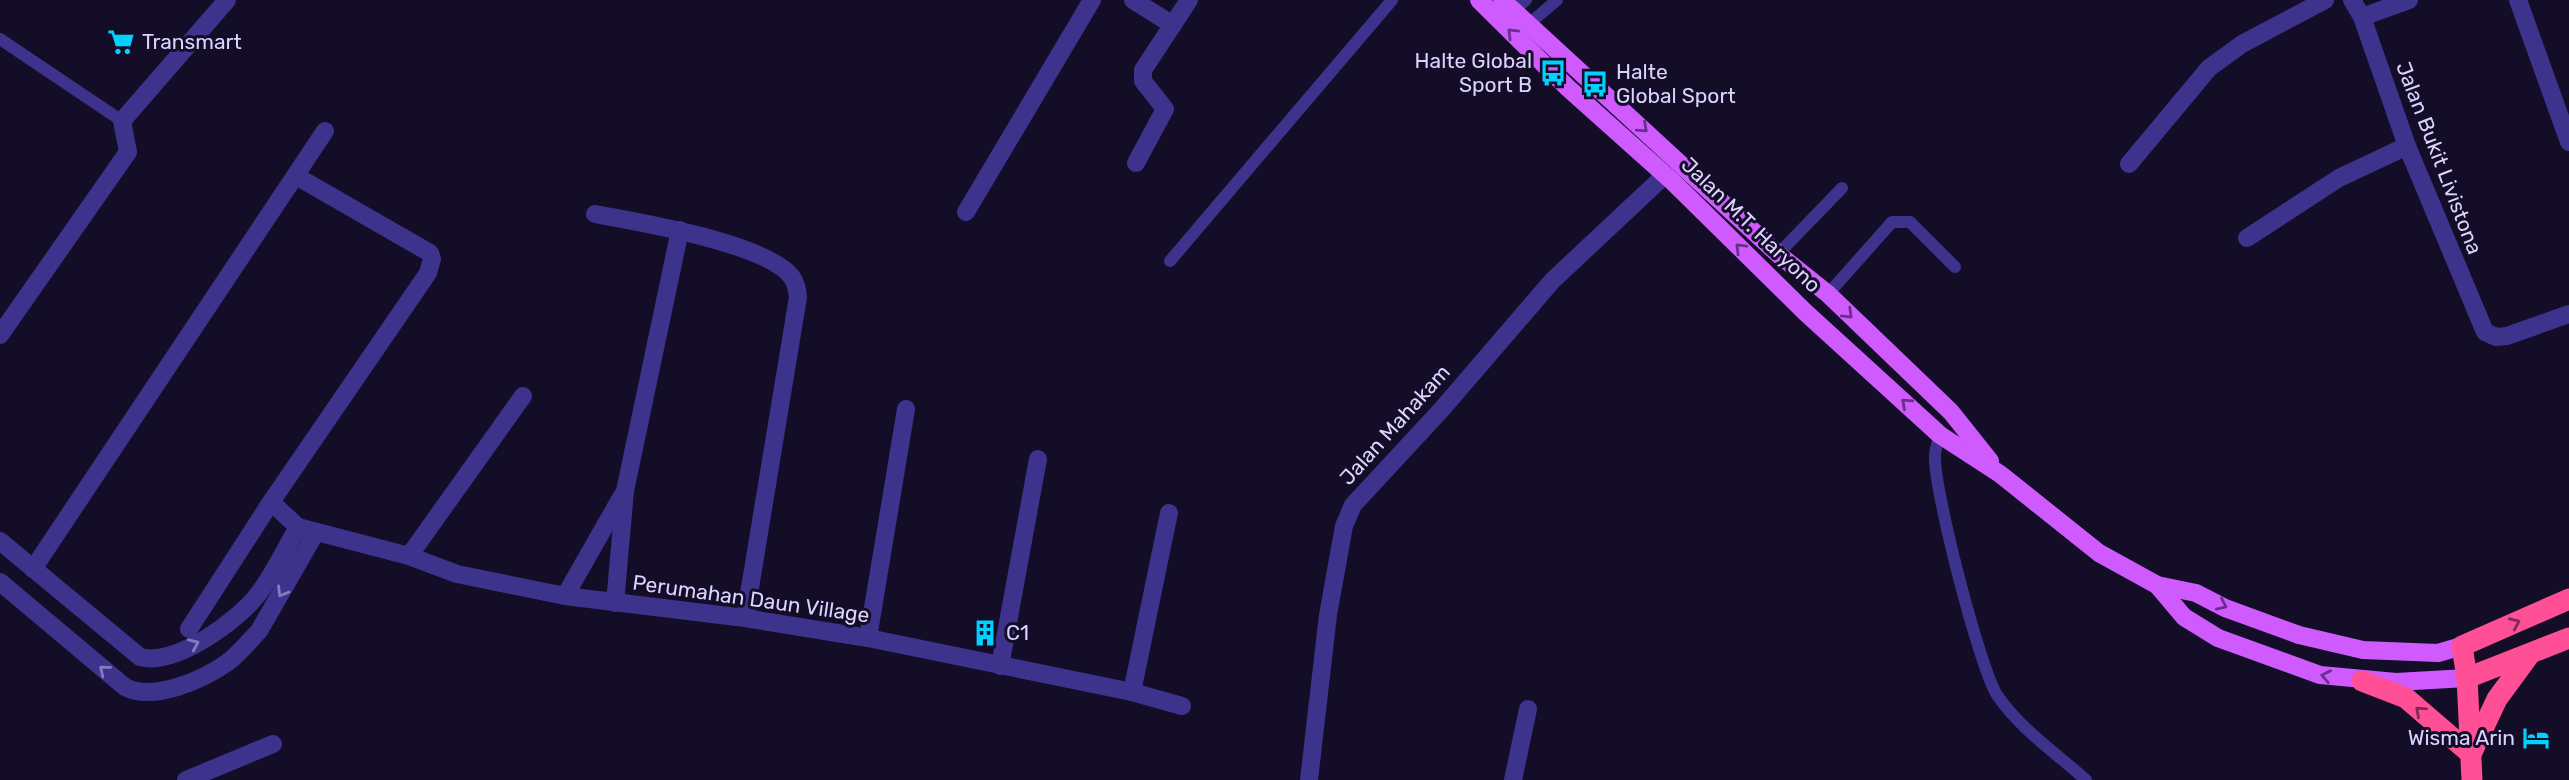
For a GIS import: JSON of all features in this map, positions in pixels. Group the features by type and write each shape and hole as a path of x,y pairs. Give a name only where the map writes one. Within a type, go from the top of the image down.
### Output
{"highway":[{"name":"Jalan M.T. Haryono","path":"2462,646 2569,599"},
{"name":"Jalan M.T. Haryono","path":"2467,678 2569,638"},
{"path":"2462,646 2467,678 2472,780"},
{"path":"2471,754 2497,699 2530,654"},
{"path":"2361,681 2406,698 2471,754"}],"main road":[{"name":"Jalan M.T. Haryono","path":"1479,0 1568,88 1665,175 1805,312 1940,435 2000,474 2099,553 2157,585 2196,593 2225,608 2299,635 2363,650 2438,653 2462,646"},
{"name":"Jalan M.T. Haryono","path":"1514,4 1529,24 1778,254 1828,295 1951,412 2000,474"},
{"path":"1687,197 1701,181"},
{"name":"Jalan M.T. Haryono","path":"2157,585 2185,617 2218,638 2320,675 2361,681 2467,678"}],"street":[{"path":"0,335 128,152 122,121 227,0"},
{"path":"966,212 1092,0"},
{"path":"1133,0 1173,25"},
{"path":"1136,163 1165,109 1143,81 1143,70 1189,0"},
{"path":"2129,164 2208,68 2242,44 2325,0"},
{"name":"Jalan Bukit Livistona","path":"2352,0 2362,17 2407,146 2485,332 2496,337 2507,335 2569,314"},
{"path":"2362,17 2409,0"},
{"path":"2518,0 2569,142"},
{"path":"33,569 325,131"},
{"path":"2247,238 2339,178 2407,146"},
{"name":"Jalan Mahakam","path":"1309,780 1328,615 1344,526 1353,505 1442,409 1552,281 1665,175"},
{"path":"189,629 271,502 428,273 432,259 430,253 296,176"},
{"path":"595,214 680,230 750,252 790,274 796,285 798,297 745,618"},
{"path":"615,603 625,491 680,230"},
{"path":"409,556 523,396"},
{"path":"868,638 906,410"},
{"path":"1000,666 1038,459"},
{"path":"565,596 625,491"},
{"path":"0,541 140,657 157,660 207,639 259,594 298,527 271,502"},
{"path":"1132,692 1169,513"},
{"name":"Perumahan Daun Village","path":"298,527 409,556 457,574 565,596 745,618 868,638 1132,692 1182,706"},
{"path":"0,582 125,687 140,694 154,692 182,684 228,662 259,631 316,532"},
{"path":"1513,780 1528,709"},
{"path":"186,780 273,744"}],"lane":[{"path":"1170,261 1392,0"},
{"path":"1529,24 1556,0"},
{"path":"0,39 122,121"},
{"path":"1778,254 1842,188"},
{"path":"1828,295 1892,222 1901,220 1910,222 1955,267"},
{"path":"1940,435 1935,455 1938,484 1980,650 1994,691 2024,728 2086,780"}],"place":[{"name":"Transmart","path":"121,42"},
{"name":"Halte Global Sport B","path":"1553,73"},
{"name":"Halte Global Sport","path":"1595,84"},
{"name":"C1","path":"985,633"},
{"name":"Wisma Arin","path":"2536,738"}]}
